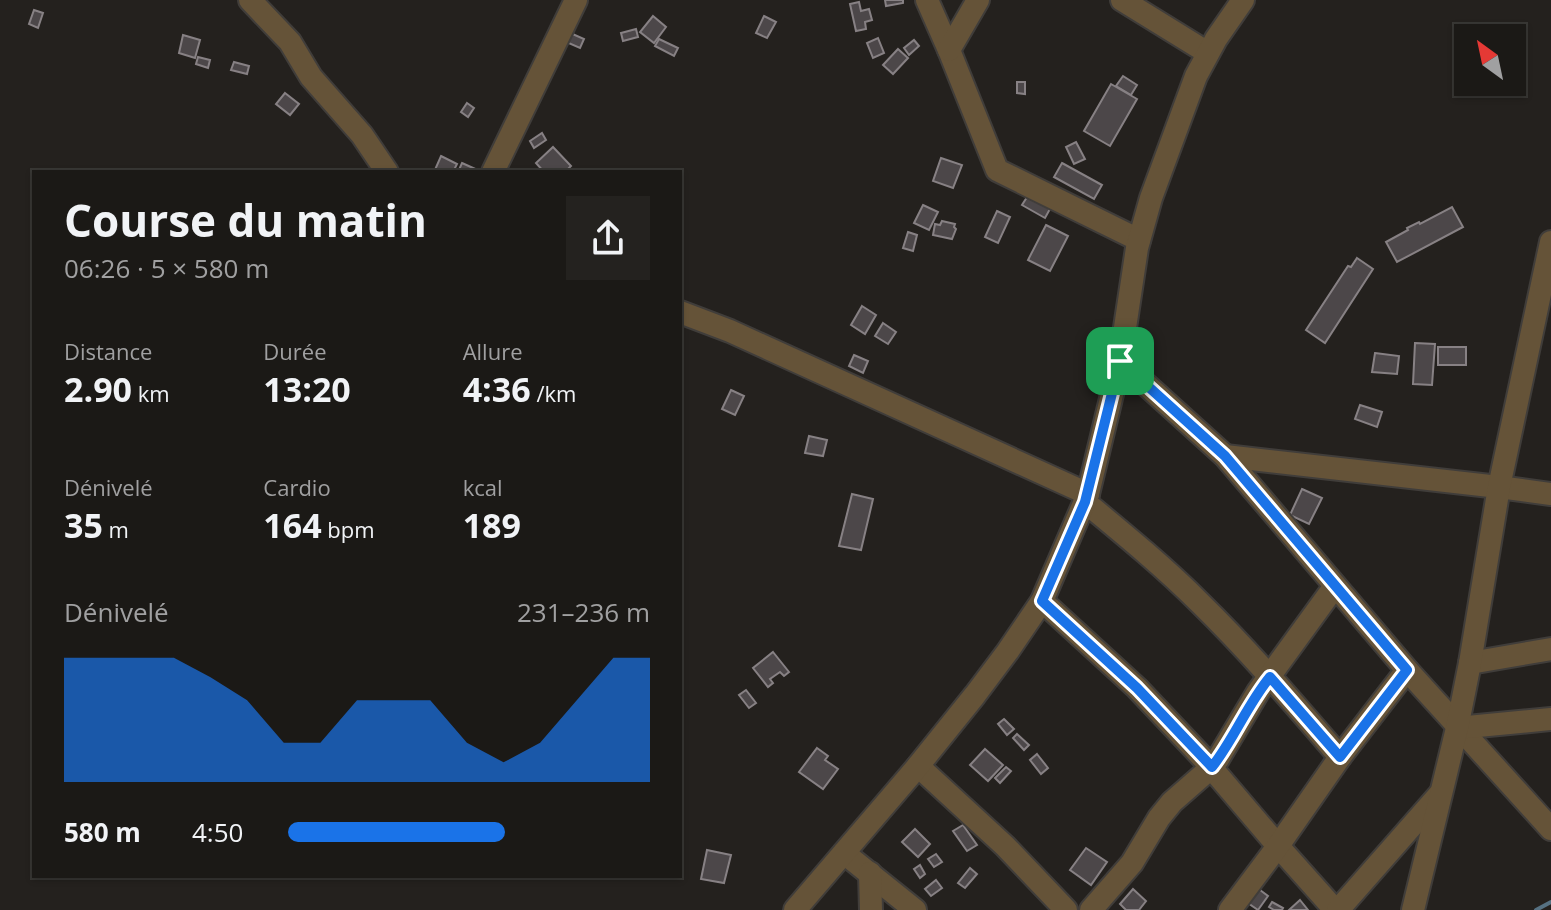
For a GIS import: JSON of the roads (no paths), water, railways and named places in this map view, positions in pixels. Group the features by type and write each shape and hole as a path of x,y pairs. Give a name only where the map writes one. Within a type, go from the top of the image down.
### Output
{"street":[{"path":"250,0 290,42 311,77 362,135 386,170"},
{"path":"494,170 576,0"},
{"path":"927,0 997,170 1139,240"},
{"path":"949,50 978,0"},
{"path":"1122,0 1208,53"},
{"path":"795,910 988,679 1042,601 1087,498 1120,361 1139,240 1151,198 1196,76 1243,0"},
{"path":"1413,910 1457,728 1499,487 1551,242"},
{"path":"682,313 741,336 1087,498 1201,604 1340,757"},
{"path":"1120,361 1225,456 1457,728 1551,829"},
{"path":"1225,456 1551,494"},
{"path":"1091,910 1132,863 1172,802 1212,767 1258,692 1335,586"},
{"path":"1042,601 1137,688 1212,767 1336,910 1443,791"},
{"path":"1470,663 1551,649"},
{"path":"1230,910 1407,670"},
{"path":"1457,728 1551,719"},
{"path":"918,766 1005,846 1066,910"},
{"path":"844,853 915,910"},
{"path":"870,873 871,910"}],"waterway":[{"path":"1536,910 1551,902"}]}
